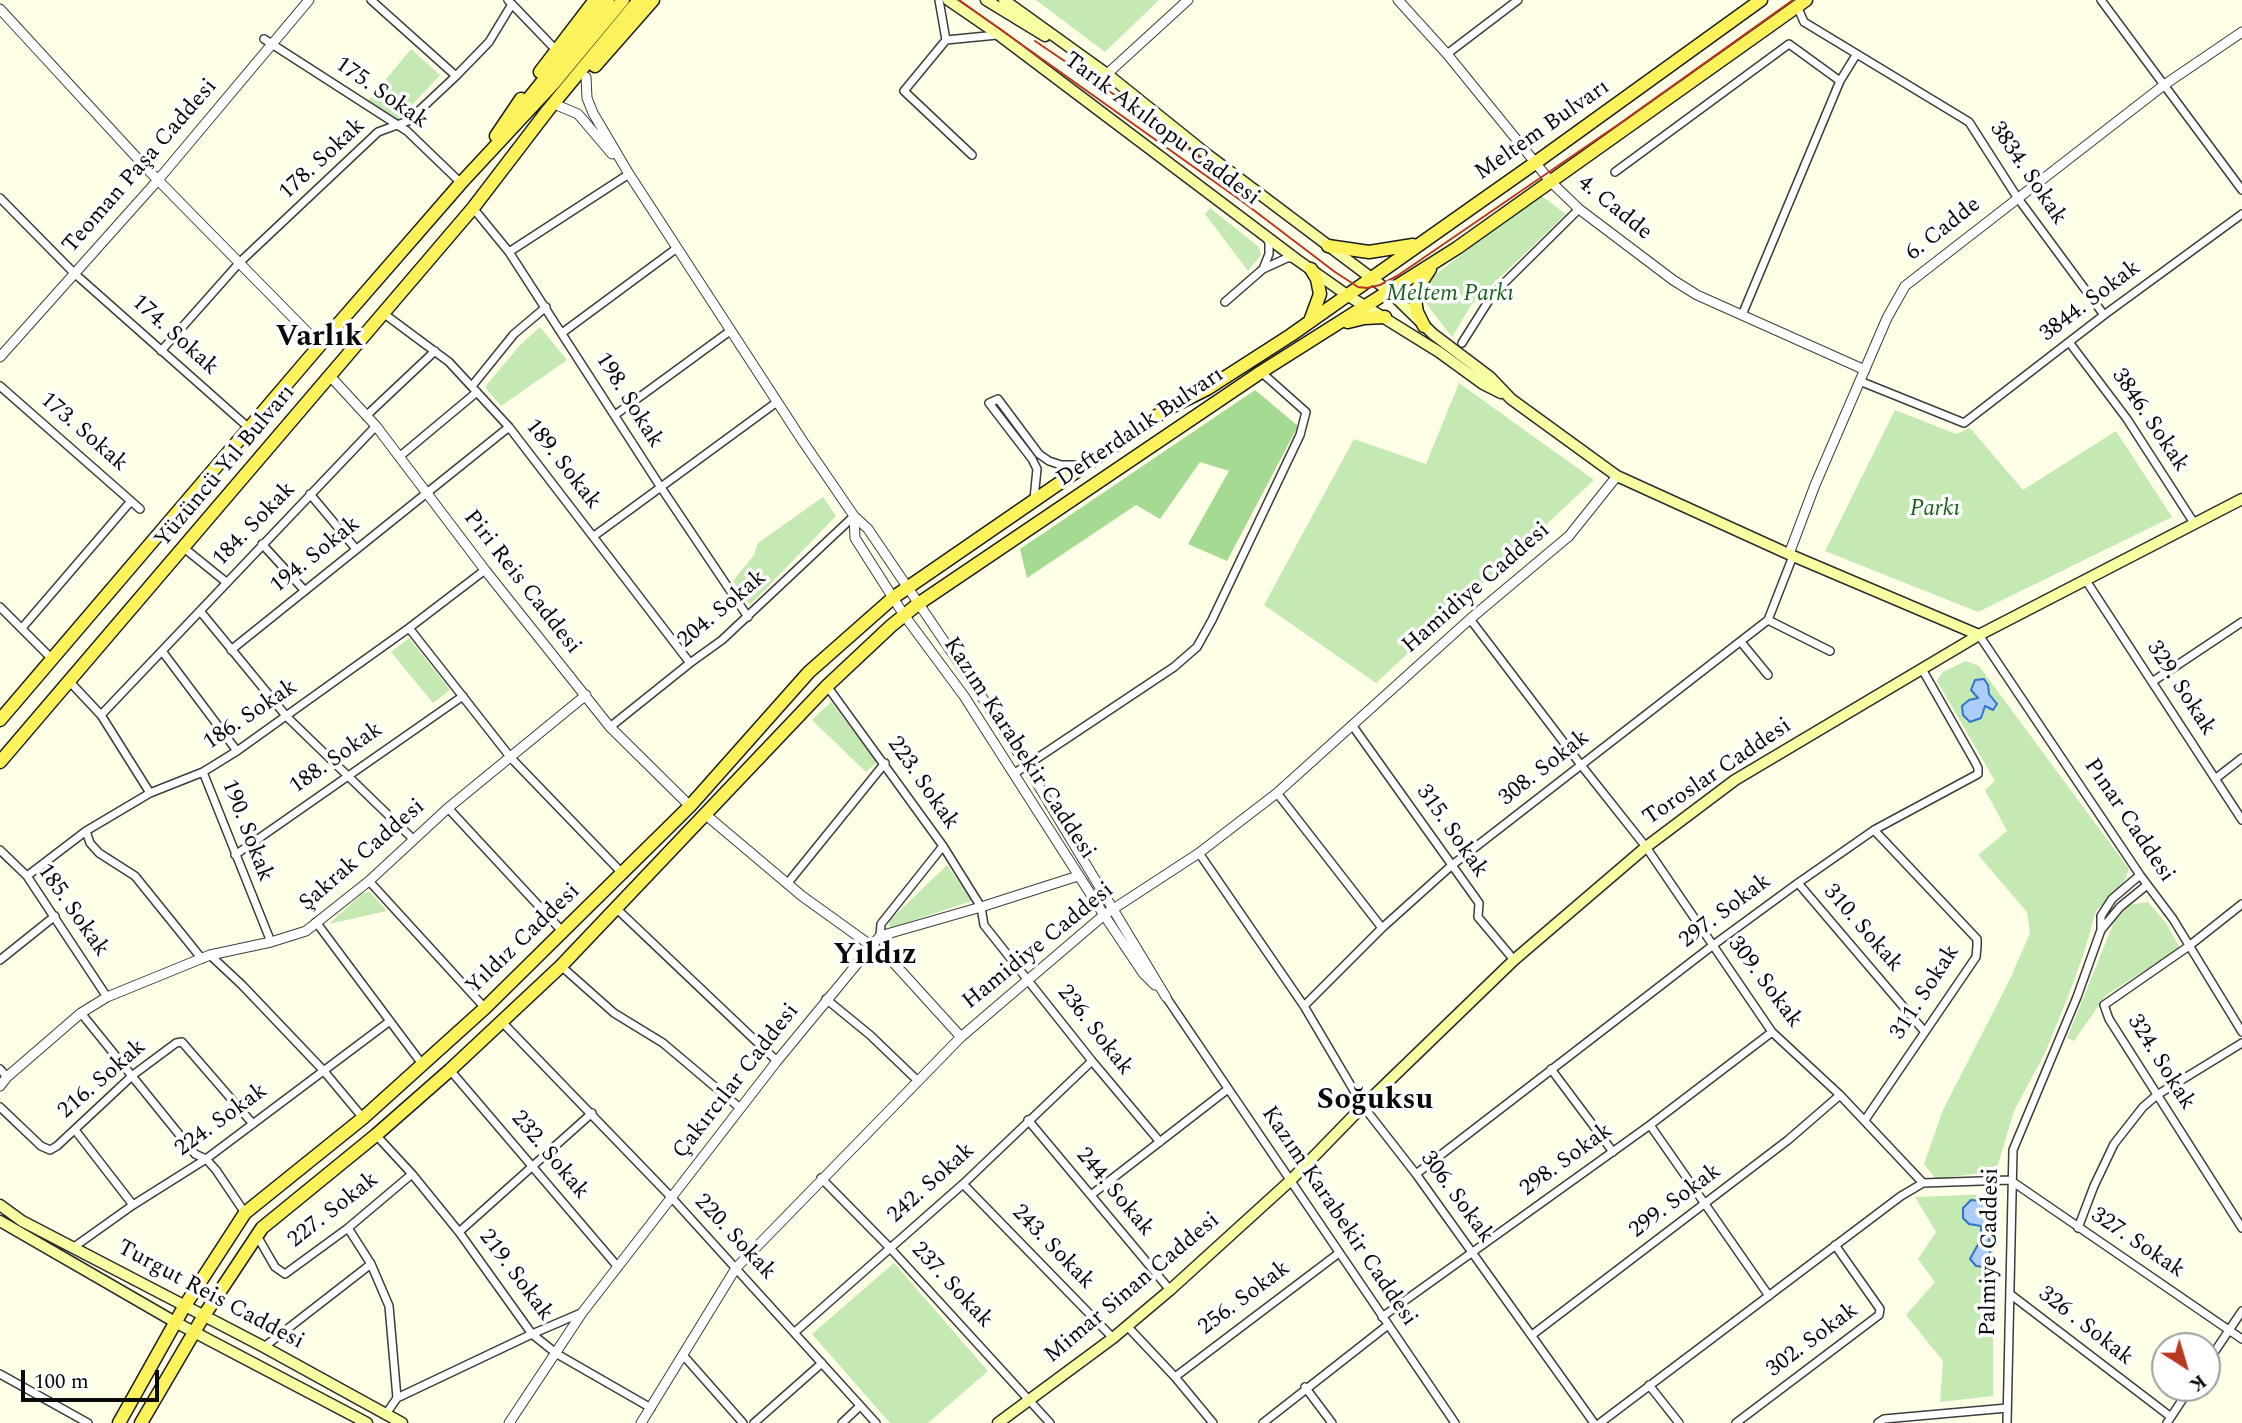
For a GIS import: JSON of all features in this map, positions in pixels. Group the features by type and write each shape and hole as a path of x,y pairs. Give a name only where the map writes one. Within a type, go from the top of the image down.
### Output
{"main road":[{"path":"472,171 555,49 595,0"},
{"path":"472,171 608,0"},
{"name":"Yüzüncü Yıl Bulvarı","path":"0,720 320,345 461,183 554,83 623,0"},
{"name":"Yüzüncü Yıl Bulvarı","path":"0,762 472,208 639,0"},
{"path":"490,184 653,0"},
{"name":"Tarık Akıltopu Caddesi","path":"948,0 999,35 1347,295 1385,317 1483,384 1511,398"},
{"path":"986,0 1030,28 1079,53"},
{"name":"Tarık Akıltopu Caddesi","path":"1004,0 1107,74 1208,155 1390,292 1424,326 1455,353 1490,377 1511,398"},
{"name":"Meltem Bulvarı","path":"1347,295 1761,0"},
{"name":"Meltem Bulvarı","path":"1390,292 1551,182 1801,3"},
{"path":"1328,246 1369,252 1417,245"},
{"path":"1424,326 1415,300 1417,289 1433,264"},
{"path":"1310,321 1320,294 1311,268"},
{"name":"Defterdalık Bulvarı","path":"918,604 1261,372 1390,292"},
{"name":"Defterdalık Bulvarı","path":"908,589 1167,409 1207,389 1347,295"},
{"path":"1329,330 1364,318 1385,317"},
{"path":"1511,398 1617,476 1791,555 1979,635"},
{"name":"Toroslar Caddesi","path":"1290,1181 1363,1106 1514,960 1646,847 1735,780 1979,635 2242,499"},
{"name":"Yıldız Caddesi","path":"119,1423 184,1307 245,1213 363,1118 485,1008 690,806 809,672 894,597 908,589"},
{"name":"Yıldız Caddesi","path":"141,1423 203,1317 256,1234 450,1070 561,966 827,686 918,604"},
{"name":"Mimar Sinan Caddesi","path":"998,1423 1113,1338 1290,1181"},
{"name":"Turgut Reis Caddesi","path":"0,1205 22,1221 264,1347 402,1423"},
{"name":"Turgut Reis Caddesi","path":"0,1221 175,1322 367,1423"}],"street":[{"name":"Teoman Paşa Caddesi","path":"0,357 158,180 269,41 309,0"},
{"path":"371,0 456,76"},
{"path":"939,0 946,40"},
{"path":"1107,74 1188,0"},
{"name":"4. Cadde","path":"1398,0 1447,54 1551,182 1579,209 1697,295 1865,370"},
{"path":"1447,54 1518,0"},
{"path":"2101,0 2242,191"},
{"path":"510,2 555,49"},
{"name":"178. Sokak","path":"161,351 240,262 377,132 408,121 456,76 489,42 510,2"},
{"name":"3834. Sokak","path":"1801,3 1804,22 1969,122 2017,197 2104,315"},
{"path":"1,12 158,180 320,345"},
{"name":"6. Cadde","path":"1791,555 1805,509 1887,318 1905,286 2164,85 2242,32"},
{"path":"972,155 904,91 946,40 999,35"},
{"name":"175. Sokak","path":"269,41 407,131 461,183"},
{"path":"1615,172 1789,44 1840,81"},
{"path":"1742,315 1840,81 1856,55"},
{"path":"586,76 587,98 593,113 629,174"},
{"path":"559,106 578,114 629,174"},
{"path":"509,253 629,174"},
{"name":"Kazım Karabekir Caddesi","path":"629,174 777,402 854,516 868,529 1026,765 1166,996 1455,1423"},
{"name":"174. Sokak","path":"0,198 74,273 249,428"},
{"name":"198. Sokak","path":"472,208 509,253 748,617"},
{"path":"1462,343 1493,294 1579,209"},
{"name":"3844. Sokak","path":"1861,382 1964,423 2104,315 2242,214"},
{"path":"1263,269 1269,254 1266,235"},
{"path":"562,332 677,248"},
{"path":"1225,302 1263,269 1287,258 1296,258"},
{"path":"399,457 474,389 514,334 545,307"},
{"name":"189. Sokak","path":"382,312 435,351 509,427 690,663"},
{"path":"615,415 730,331"},
{"name":"3846. Sokak","path":"2069,342 2127,419 2194,523"},
{"path":"366,416 435,351"},
{"path":"1015,773 1174,667 1197,647 1300,435 1306,412 1261,372"},
{"name":"Piri Reis Caddesi","path":"330,376 376,426 485,570 610,727 690,806"},
{"name":"173. Sokak","path":"0,386 140,509"},
{"path":"1034,499 1037,469 989,403 998,399 1039,454 1049,461 1061,465 1086,465"},
{"path":"594,536 777,402"},
{"name":"184. Sokak","path":"101,715 376,426"},
{"name":"194. Sokak","path":"231,650 509,427"},
{"name":"Hamidiye Caddesi","path":"641,1423 736,1268 961,1037 1104,915 1199,853 1277,793 1470,619 1569,536 1617,476"},
{"path":"310,495 356,549"},
{"path":"22,628 131,500"},
{"name":"Kazım Karabekir Caddesi","path":"854,516 855,538 904,615 964,696 1143,973 1166,996"},
{"name":"204. Sokak","path":"610,727 722,640 854,516"},
{"path":"262,544 305,591"},
{"path":"184,548 226,582"},
{"name":"308. Sokak","path":"1304,1006 1382,928 1451,866 1768,620 1791,555"},
{"name":"186. Sokak","path":"27,876 86,831 150,793 203,772 237,751 485,570"},
{"name":"329. Sokak","path":"2085,579 2242,820"},
{"path":"0,607 51,658"},
{"path":"200,611 287,717 345,776 414,839"},
{"name":"309. Sokak","path":"1470,619 1646,847 1772,1032 1865,1120 1923,1183"},
{"path":"1768,620 1830,651"},
{"path":"2152,682 2242,622"},
{"path":"409,628 511,758 623,874"},
{"name":"Pınar Caddesi","path":"1979,635 2147,886 2173,919 2242,1032"},
{"path":"1741,642 1768,675"},
{"path":"162,651 237,751"},
{"name":"297. Sokak","path":"1416,1174 1798,883 1874,830 1978,774 1975,762 1922,669"},
{"path":"69,681 101,715 150,793"},
{"name":"223. Sokak","path":"827,686 943,846 981,907"},
{"name":"Şakrak Caddesi","path":"0,1086 81,1013 107,997 206,957 306,931 369,881 448,808 586,695"},
{"name":"188. Sokak","path":"235,855 463,696"},
{"name":"315. Sokak","path":"1352,725 1479,903 1478,917 1514,960"},
{"path":"2215,779 2242,758"},
{"path":"787,884 885,763"},
{"name":"190. Sokak","path":"203,772 271,942"},
{"path":"1277,793 1382,928"},
{"path":"448,808 562,931"},
{"path":"706,815 787,884 891,960 961,1037"},
{"name":"311. Sokak","path":"1865,1120 1976,957 1976,939 1874,830"},
{"path":"86,831 90,843 99,853 135,876 206,957 242,985 323,1070 363,1118"},
{"path":"880,936 881,924 943,846"},
{"name":"185. Sokak","path":"0,850 27,876 107,997"},
{"name":"306. Sokak","path":"1199,853 1304,1006 1363,1106 1416,1174 1594,1423"},
{"name":"Palmiye Caddesi","path":"2007,1423 2010,1180 2013,1150 2077,997 2101,930 2101,916 2112,899 2140,875"},
{"name":"Çakırcılar Caddesi","path":"509,1423 582,1313 777,1061 880,936 1078,876"},
{"path":"369,881 485,1008"},
{"name":"310. Sokak","path":"1798,883 1924,1031"},
{"name":"Palmiye Caddesi","path":"2101,930 2120,907 2147,886"},
{"path":"2189,946 2242,904"},
{"name":"236. Sokak","path":"981,907 985,925 1160,1142"},
{"path":"617,909 777,1061"},
{"path":"0,960 55,916"},
{"path":"316,922 422,1064"},
{"name":"324. Sokak","path":"2189,946 2104,1005 2109,1019 2242,1228"},
{"path":"561,966 614,1013 663,1043 740,1108"},
{"path":"827,999 918,1081"},
{"path":"81,1013 195,1154 216,1170 245,1213"},
{"name":"224. Sokak","path":"74,1247 205,1159 390,1021"},
{"name":"220. Sokak","path":"502,1022 671,1197 876,1423"},
{"name":"298. Sokak","path":"1382,1317 1650,1125 1772,1032"},
{"name":"216. Sokak","path":"0,1107 41,1146 50,1150 133,1075 176,1043 182,1042 253,1124"},
{"path":"2078,1228 2114,1144 2143,1107 2157,1095 2242,1043"},
{"name":"242. Sokak","path":"795,1332 963,1184 1092,1061"},
{"path":"0,1069 7,1077"},
{"path":"1551,1069 1613,1152"},
{"name":"232. Sokak","path":"450,1070 618,1267"},
{"path":"1091,1195 1228,1089"},
{"name":"299. Sokak","path":"1532,1335 1788,1140 1840,1096"},
{"path":"459,1232 592,1113"},
{"name":"244. Sokak","path":"1028,1120 1170,1290"},
{"path":"1650,1125 1769,1296"},
{"path":"75,1130 133,1205"},
{"name":"219. Sokak","path":"376,1135 459,1232 532,1334 557,1354 651,1408"},
{"name":"227. Sokak","path":"256,1234 275,1267 285,1274 348,1228 412,1174"},
{"name":"237. Sokak","path":"821,1178 890,1248 1050,1423"},
{"path":"1600,1423 1901,1196 1923,1183 2010,1180"},
{"name":"327. Sokak","path":"2010,1180 2242,1339"},
{"name":"243. Sokak","path":"963,1184 1113,1338"},
{"path":"348,1228 371,1264 389,1306 397,1398"},
{"name":"302. Sokak","path":"1736,1423 1879,1315 1880,1308 1835,1245"},
{"name":"256. Sokak","path":"1175,1377 1339,1253"},
{"path":"264,1347 371,1264"},
{"name":"326 . Sokak","path":"2010,1294 2169,1420"},
{"path":"2221,1342 2242,1311"},
{"path":"386,1414 397,1398 582,1313"},
{"path":"1262,1423 1388,1325"},
{"path":"1127,1326 1213,1423"},
{"path":"683,1355 743,1423"},
{"path":"754,1423 822,1363"},
{"path":"0,1374 88,1423"},
{"path":"1649,1385 1679,1423"},
{"path":"1306,1387 1332,1423"},
{"path":"2169,1420 2181,1402"},
{"path":"842,1423 860,1406"},
{"path":"1878,1423 1884,1419 2007,1408"}],"green space":[{"path":"1036,0 1159,0 1105,52"},
{"path":"411,49 440,75 396,122 368,101"},
{"name":"Meltem Parkı","path":"1539,194 1566,214 1471,305 1452,337 1420,296 1421,286"},
{"path":"1210,208 1259,247 1261,255 1248,271 1205,214"},
{"path":"540,327 567,360 501,406 485,387 520,345"},
{"path":"1459,383 1594,480 1376,683 1264,605 1354,439 1426,464"},
{"path":"1255,390 1298,426 1227,561 1188,544 1229,471 1200,462 1160,519 1136,505 1027,578 1020,549"},
{"name":"Parkı","path":"1895,410 1956,434 1970,428 2023,490 2116,431 2172,517 1978,612 1825,551"},
{"path":"823,497 836,516 750,605 733,581 754,555 758,543"},
{"path":"409,638 450,690 433,703 391,652"},
{"path":"1966,661 1979,666 2129,869 2124,882 2096,911 2084,953 2045,1053 2014,1111 1996,1171 1936,1179 1924,1164 1943,1110 2009,981 2030,933 2027,912 1978,855 2007,831 1985,790 1995,781 1937,681 1943,672"},
{"path":"831,702 877,762 866,772 812,720"},
{"path":"947,865 972,901 890,928 889,921"},
{"path":"367,892 387,911 329,924 362,894"},
{"path":"2148,902 2166,923 2180,948 2106,995 2074,1041 2067,1038 2114,922 2129,905"},
{"path":"1993,1194 1993,1396 1940,1402 1943,1361 1906,1315 1935,1282 1918,1259 1936,1232 1915,1197"},
{"path":"894,1263 988,1371 928,1423 890,1423 812,1334"}],"water":[{"path":"1984,679 1989,694 1997,704 1993,710 1985,706 1981,718 1970,722 1963,715 1962,706 1969,700 1978,698 1971,690 1975,680"},
{"path":"1971,1200 1981,1201 1988,1209 1990,1256 1985,1267 1976,1266 1970,1259 1981,1239 1981,1226 1969,1224 1963,1218 1963,1208"}],"tram line":[{"path":"959,0 1243,202 1335,272 1358,287 1367,288 1397,276 1619,124 1793,0"},
{"path":"1035,41 1156,123 1233,184"}],"district":[{"name":"Varlık","path":"319,339"},
{"name":"Yıldız","path":"875,957"},
{"name":"Soğuksu","path":"1375,1102"}]}
